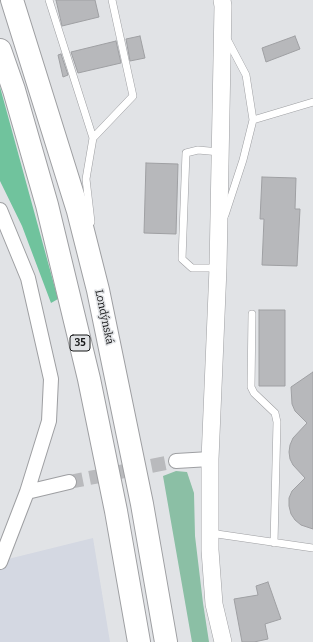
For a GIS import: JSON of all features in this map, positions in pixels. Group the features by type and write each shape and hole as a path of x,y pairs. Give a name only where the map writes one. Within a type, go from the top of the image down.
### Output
{"highway":[{"name":"Londýnská","path":"12,0 78,211 98,290 142,504 166,642"},
{"name":"35","path":"0,50 14,90 47,205 89,379 116,510 139,642"}],"street":[{"path":"222,0 223,32 219,235 210,459 210,533 214,604 223,642"},
{"path":"0,210 28,278 51,379 49,421 27,492 0,562"},
{"path":"176,460 210,459"},
{"path":"27,492 69,482"}],"lane":[{"path":"49,0 93,138 86,179 98,290"},
{"path":"93,138 133,96 112,0"},
{"path":"219,235 243,160 253,120 246,74 223,32"},
{"path":"253,120 313,102"},
{"path":"218,268 192,268 182,259 186,153 198,150 220,152"},
{"path":"252,314 251,387 254,393 275,413 277,422 274,543"},
{"path":"210,533 313,548"}],"shaded area":[{"path":"93,538 110,642 0,642 0,561"}],"green space":[{"path":"0,87 58,299 51,303 22,226 0,181"},
{"path":"176,471 187,472 194,493 195,536 209,642 192,642 163,476"}],"building":[{"path":"56,0 95,0 99,17 62,26"},
{"path":"140,36 145,58 130,61 126,39"},
{"path":"295,36 300,49 266,62 262,48"},
{"path":"116,41 121,63 78,73 71,52"},
{"path":"61,54 68,75 63,77 58,55"},
{"path":"146,163 178,164 176,234 144,233"},
{"path":"262,177 296,178 295,209 300,209 297,266 262,265 264,219 260,219"},
{"path":"259,310 285,310 285,386 259,386"},
{"path":"313,372 313,529 301,525 291,514 289,498 292,491 305,478 293,465 289,452 293,438 307,423 295,411 292,404 291,387"},
{"path":"268,582 281,619 265,624 268,639 254,642 242,642 234,599 258,595 256,586"}],"tunnel":[{"path":"69,482 176,461"}]}
